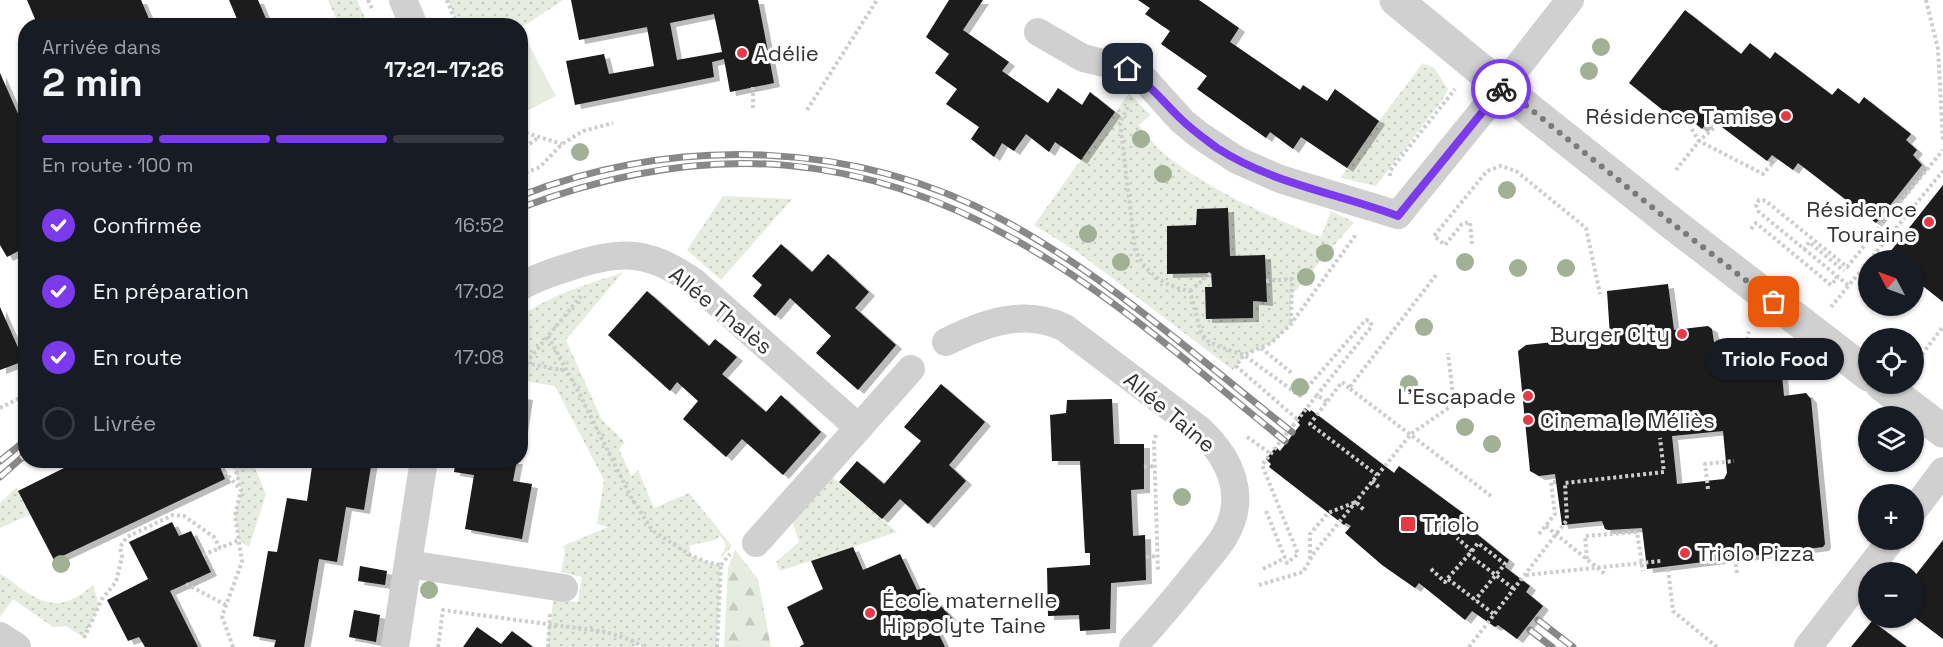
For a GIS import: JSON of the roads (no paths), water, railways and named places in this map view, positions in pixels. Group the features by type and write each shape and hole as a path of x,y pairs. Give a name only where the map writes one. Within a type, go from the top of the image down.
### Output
{"street":[{"path":"403,0 411,18"},
{"path":"1396,0 1699,245 1858,367"},
{"path":"1038,32 1083,58 1128,69 1145,80 1182,121 1198,135 1237,160 1280,180 1398,216 1570,0"},
{"name":"Allée Thalès","path":"528,279 613,256 631,255 647,258 679,272 694,282 859,428"},
{"name":"Allée Taine","path":"946,342 994,321 1036,318 1052,321 1065,328 1200,430 1215,445 1225,460 1232,476 1234,490 1235,507 1231,522 1212,553 1133,647"},
{"path":"756,543 911,369"},
{"path":"1894,394 1943,431"},
{"path":"395,647 423,468"},
{"path":"1924,497 1943,471"},
{"path":"1808,647 1883,550"},
{"path":"408,564 564,588"},
{"path":"0,636 17,647"}],"railway":[{"path":"528,193 580,176 641,163 703,156 765,155 827,161 887,174 946,193 1003,220 1079,266 1152,320 1292,432"},
{"path":"528,205 589,186 655,171 720,164 784,165 847,174 910,192 973,218 1036,252 1069,273 1164,342 1285,441"},
{"path":"0,461 18,446"},
{"path":"0,477 18,461"},
{"path":"1538,620 1573,647"},
{"path":"1530,630 1552,647"}],"place":[{"name":"Adélie","path":"742,53"},
{"name":"Résidence Tamise","path":"1786,116"},
{"name":"Résidence Touraine","path":"1929,222"},
{"name":"Triolo Food","path":"1774,302"},
{"name":"Burger CIty","path":"1682,334"},
{"name":"L'Escapade","path":"1528,396"},
{"name":"Cinema le Méliès","path":"1528,420"},
{"name":"Triolo","path":"1408,524"},
{"name":"Triolo Pizza","path":"1685,553"},
{"name":"École maternelle Hippolyte Taine","path":"870,613"}]}
